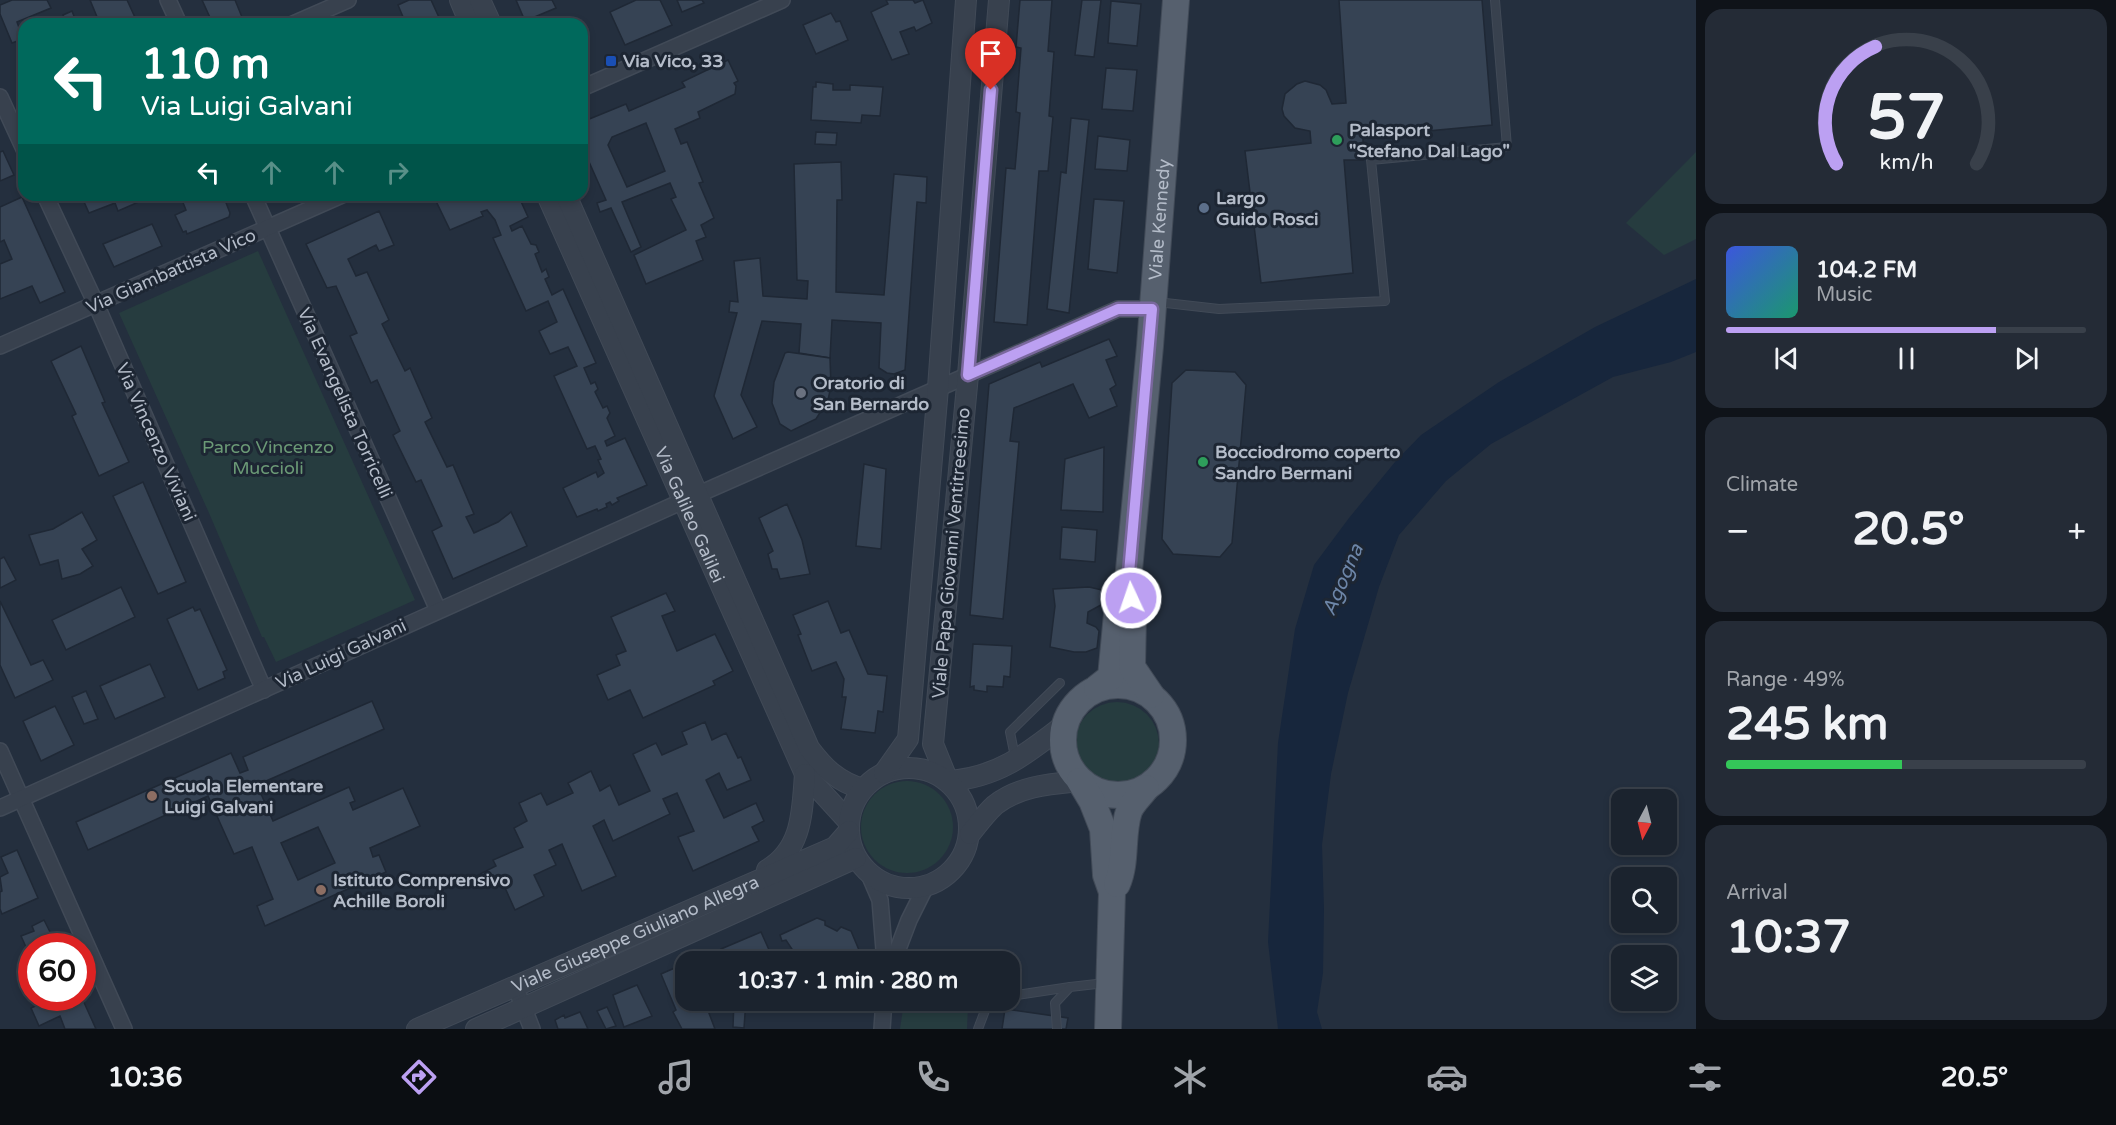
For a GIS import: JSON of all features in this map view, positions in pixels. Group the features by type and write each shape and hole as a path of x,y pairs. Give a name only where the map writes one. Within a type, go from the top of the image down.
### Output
{"main road":[{"name":"Viale Kennedy","path":"1128,582 1153,305 1176,0"},
{"path":"1128,582 1117,614 1111,677 1080,698 1070,710 1064,725 1062,742 1065,759 1073,774 1095,791 1112,795 1130,794 1146,788"},
{"path":"1112,892 1120,877 1129,809 1146,788 1160,776 1169,761 1173,743 1172,725 1164,708 1151,695 1132,668 1133,615 1128,582"},
{"path":"1097,688 1115,684 1125,685 1151,695"},
{"path":"1080,781 1092,801 1103,829 1106,875 1112,892 1108,1029"}],"street":[{"path":"168,0 176,18"},
{"path":"308,18 348,0"},
{"path":"460,0 468,18"},
{"path":"480,0 488,18"},
{"path":"588,85 782,0"},
{"name":"Viale Papa Giovanni Ventitreesimo","path":"884,773 908,739 938,388 966,0"},
{"name":"Viale Papa Giovanni Ventitreesimo","path":"948,781 933,744 968,375 999,0"},
{"path":"0,97 18,136"},
{"name":"Via Vincenzo Viviani","path":"48,201 96,304 264,690"},
{"name":"Via Evangelista Torricelli","path":"255,201 438,610"},
{"name":"Via Giambattista Vico","path":"0,346 329,201"},
{"name":"Via Galileo Galilei","path":"550,201 809,748 823,766 846,784 863,789"},
{"name":"Via Galileo Galilei","path":"568,201 805,774 849,827"},
{"name":"Via Luigi Galvani","path":"0,808 691,497 1118,309 1153,305"},
{"path":"948,781 970,780 1016,762 1064,725"},
{"path":"0,751 124,1029"},
{"path":"862,865 883,882 900,888 926,886 939,881 954,869 965,853 970,834 969,814 961,796 948,781 931,771 912,767 894,769 877,777 863,789 853,804 849,827 850,840 862,865 879,900 884,951"},
{"path":"747,885 779,863 794,841 802,809 805,774"},
{"path":"970,834 995,805 1016,793 1035,786 1080,781"},
{"name":"Viale Giuseppe Giuliano Allegra","path":"417,1029 835,847 849,827"},
{"name":"Viale Giuseppe Giuliano Allegra","path":"476,1029 862,865"},
{"path":"897,951 926,886"},
{"path":"515,986 532,1029"},
{"path":"882,1029 883,1011"}],"lane":[{"path":"1153,305 1219,309 1385,301 1371,160 1507,147 1495,0"},
{"path":"1016,762 1010,732 1060,683"},
{"path":"1020,994 1110,982"},
{"path":"1058,1029 1055,1003 1070,987"},
{"path":"978,1029 985,1011"}],"green space":[{"path":"1696,152 1696,239 1664,255 1626,223"},
{"name":"Parco Vincenzo Muccioli","path":"258,251 415,600 276,662 262,637 119,313"},
{"path":"1117,702 1140,709 1152,721 1159,744 1152,767 1140,779 1117,786 1094,779 1082,767 1075,744 1082,721 1094,709"},
{"path":"907,781 925,784 940,794 950,809 953,827 950,845 940,860 925,870 907,873 889,870 874,860 864,845 861,827 864,809 874,794 889,784"},
{"path":"903,1011 968,1011 967,1029 900,1029"}],"water":[{"name":"Agogna","path":"1696,279 1696,352 1671,362 1613,377 1491,444 1446,481 1399,535 1379,587 1348,693 1331,774 1322,845 1323,973 1317,1012 1322,1029 1278,1029 1268,942 1278,743 1295,629 1314,565 1395,462 1421,435 1499,382 1595,327"}],"building":[{"path":"12,0 47,0 51,8 27,18 18,18 18,41 12,43 0,14 0,5"},
{"path":"90,0 127,0 135,18 98,18"},
{"path":"202,0 235,0 242,18 210,18"},
{"path":"409,0 431,0 439,18 403,18 398,5"},
{"path":"516,0 552,0 556,8 532,18 524,18"},
{"path":"636,0 660,0 672,25 625,45 610,12"},
{"path":"677,0 702,0 704,3 682,12"},
{"path":"886,0 913,0 915,3 923,0 932,23 916,31 914,27 900,32 909,54 892,60 871,12 888,4"},
{"path":"1020,0 1052,0 1048,51 1054,52 1049,116 1053,117 1048,171 1039,171 1027,325 994,322 1006,168 1015,169 1020,113 1016,112 1021,48 1016,47"},
{"path":"1082,0 1101,0 1094,57 1075,55"},
{"name":"Palasport \"Stefano Dal Lago\"","path":"1339,0 1482,0 1492,125 1363,137 1363,160 1344,160 1353,273 1261,283 1245,151 1311,143 1310,131 1295,128 1284,116 1282,109 1285,94 1297,84 1305,81 1320,85 1326,90 1332,104 1346,103"},
{"path":"1111,1 1141,4 1137,46 1108,43"},
{"path":"72,11 75,18 64,18 63,15"},
{"path":"831,13 836,22 840,21 848,40 816,54 803,25"},
{"path":"728,60 738,81 734,83 735,94 698,112 700,118 675,129 681,144 687,142 703,182 699,183 714,218 701,225 706,237 696,241 703,260 646,284 634,255 686,230 671,199 676,197 670,183 622,202 641,247 631,252 611,208 600,212 597,203 606,200 588,160 588,120 626,104 629,111 685,87 682,82","holes":["646,123 665,171 627,187 608,145 612,137"]},
{"path":"1106,68 1137,70 1133,111 1102,109"},
{"path":"816,82 833,84 833,90 850,90 850,85 883,87 880,116 862,115 861,123 811,120 813,87 816,87"},
{"path":"1071,118 1089,120 1069,313 1047,309 1061,172 1066,173"},
{"path":"816,132 837,133 836,145 815,144"},
{"path":"1098,136 1130,140 1127,171 1095,169"},
{"path":"3,151 14,175 0,181 0,152"},
{"path":"841,162 842,200 837,200 836,292 884,295 894,174 927,177 926,203 917,202 905,370 894,374 879,368 881,323 832,320 830,358 799,353 801,324 762,321 741,395 757,427 733,439 714,396 737,313 729,312 730,301 738,302 734,261 760,258 763,296 807,299 808,281 797,280 794,164"},
{"path":"18,199 18,201 24,201 65,292 40,303 32,286 0,299 0,264 12,259 4,240 0,242 0,207"},
{"path":"1094,199 1124,201 1117,273 1088,269"},
{"path":"84,201 141,201 118,211 115,203 89,213"},
{"path":"182,201 225,201 230,213 229,217 187,234 186,231 183,232 175,215 186,210"},
{"path":"436,201 521,201 528,217 510,226 512,231 522,226 531,244 536,245 539,252 535,254 542,272 546,269 549,277 545,279 552,295 563,289 596,363 584,368 591,384 595,382 598,389 595,392 603,408 607,406 610,413 607,418 615,436 605,441 607,446 625,438 647,485 617,498 619,501 612,505 610,502 606,504 607,507 577,517 563,488 596,472 598,477 604,473 595,446 587,449 554,376 577,366 568,347 550,354 539,331 557,322 548,301 526,311 493,238 501,235 495,220 487,210 481,212 483,216 450,230"},
{"path":"379,211 394,245 379,251 376,245 348,259 356,276 367,272 389,320 382,324 405,371 410,368 432,418 425,422 447,467 453,465 474,514 466,517 474,533 498,522 511,512 527,546 453,579 432,531 442,526 421,480 416,482 393,435 400,431 377,380 371,383 350,336 357,333 336,286 327,288 306,244"},
{"path":"152,224 162,246 114,267 103,244"},
{"path":"1109,339 1117,356 1106,360 1116,385 1110,389 1117,406 1089,418 1073,384 1014,408 1010,441 1019,442 1003,619 970,615 989,384 1040,362 1042,367"},
{"path":"81,346 105,402 102,403 129,462 99,476 72,416 76,414 51,361"},
{"name":"Oratorio di San Bernardo","path":"785,353 830,358 831,386 828,400 816,419 791,431 780,424 772,403 774,382"},
{"name":"Bocciodromo coperto Sandro Bermani","path":"1186,370 1235,372 1246,385 1232,543 1220,557 1173,554 1162,539 1172,383"},
{"path":"1104,447 1103,512 1061,510 1065,459"},
{"path":"864,464 886,469 881,549 856,546"},
{"path":"143,482 186,582 158,594 113,496"},
{"path":"787,504 802,540 810,574 780,579 777,569 772,569 768,554 773,551 759,518"},
{"path":"82,512 97,540 82,549 93,566 80,574 62,579 58,560 40,565 29,535 53,529"},
{"path":"1062,527 1097,530 1095,562 1060,559"},
{"path":"4,557 16,580 0,588 0,559"},
{"path":"121,587 135,617 66,650 52,620"},
{"path":"1089,587 1102,590 1101,605 1088,612 1087,623 1099,631 1097,648 1086,652 1074,652 1050,647 1055,606 1053,589"},
{"path":"666,593 675,611 662,616 677,651 715,634 733,671 713,681 715,685 643,718 630,690 608,700 597,675 620,665 616,655 626,651 611,617"},
{"path":"0,601 31,665 43,660 53,680 15,698 0,665"},
{"path":"828,601 841,633 849,630 868,674 887,676 883,712 878,711 875,733 841,729 846,697 842,697 844,679 836,662 812,671 798,635 801,634 793,615"},
{"path":"193,607 195,611 200,609 227,670 223,672 225,678 198,690 167,619"},
{"path":"973,644 1012,646 1010,677 1004,676 1003,687 987,686 987,692 974,690 974,686 970,687"},
{"path":"150,664 165,697 115,719 100,686"},
{"path":"86,691 98,719 84,724 72,697"},
{"path":"372,701 384,729 257,785 273,821 349,787 355,801 350,803 353,810 403,788 420,826 370,848 373,857 379,855 386,872 265,926 257,906 273,899 252,847 234,854 208,796 88,850 76,822 231,753 240,773 248,770 243,757","holes":["318,827 335,863 298,880 281,843"]},
{"path":"55,706 74,745 41,761 23,721"},
{"path":"705,722 712,740 726,733 738,758 741,757 751,780 727,790 719,773 706,780 724,818 756,803 764,821 752,827 759,841 693,871 678,837 694,831 677,793 663,799 670,814 613,841 604,820 593,826 616,876 582,891 562,844 549,850 556,865 534,875 544,896 515,910 501,879 484,887 478,875 496,866 493,860 523,847 514,828 527,821 519,803 541,793 547,805 573,793 568,783 591,771 600,791 610,785 619,805 650,791 633,754 656,743 662,755 687,744 682,732"},
{"path":"17,850 38,898 2,914 0,877 8,873 1,857"},
{"path":"817,918 825,921 825,925 837,931 841,927 851,931 859,951 793,951 786,940 782,941 780,935"},
{"path":"44,920 50,933 29,933 34,931 32,926"},
{"path":"761,932 770,951 722,951 721,949"},
{"path":"675,968 675,1008 661,974"},
{"path":"637,985 652,1016 624,1027 613,995"},
{"path":"607,1007 616,1026 606,1029 597,1011"},
{"path":"32,1011 88,1011 96,1029 65,1029 60,1016 39,1026"},
{"path":"708,1011 715,1029 682,1029 673,1012"},
{"path":"734,1011 745,1011 744,1028 733,1027"},
{"path":"1005,1011 1068,1018 1066,1029 1002,1029"},
{"path":"580,1012 588,1029 558,1029 555,1020 564,1015 565,1018"}],"place":[{"name":"Via Vico, 33","path":"611,61"},
{"name":"Palasport \"Stefano Dal Lago\"","path":"1337,140"},
{"name":"Largo Guido Rosci","path":"1204,208"},
{"name":"Oratorio di San Bernardo","path":"801,393"},
{"name":"Bocciodromo coperto Sandro Bermani","path":"1203,462"},
{"name":"Scuola Elementare Luigi Galvani","path":"152,796"},
{"name":"Istituto Comprensivo Achille Boroli","path":"321,890"}],"route":[{"path":"991,90 968,375 1118,309 1152,309 1128,582 1131,598"}]}
